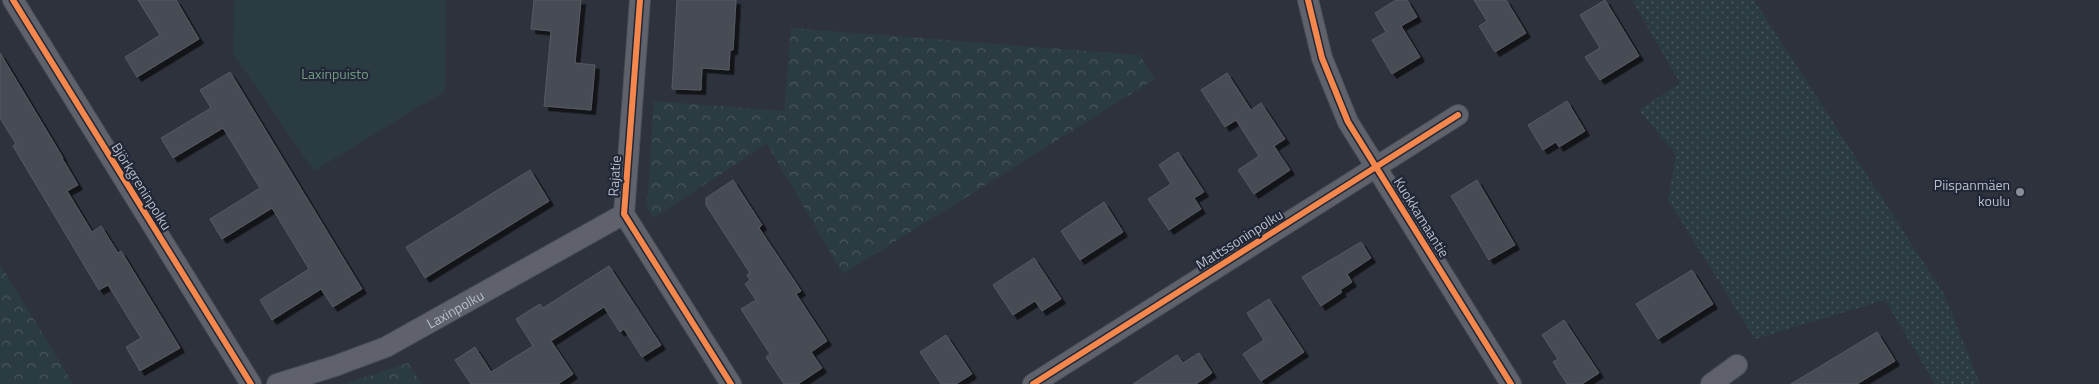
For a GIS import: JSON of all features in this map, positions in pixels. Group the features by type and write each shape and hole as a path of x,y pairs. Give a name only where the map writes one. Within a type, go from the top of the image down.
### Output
{"street":[{"name":"Björkgreninpolku","path":"13,0 251,384"},
{"name":"Rajatie","path":"640,0 624,214 731,384"},
{"name":"Kuokkamaantie","path":"1308,0 1322,58 1348,122 1511,384"},
{"name":"Mattssoninpolku","path":"1033,384 1458,115"},
{"name":"Laxinpolku","path":"277,384 336,366 386,347 624,214"},
{"path":"1711,384 1737,365"}],"green space":[{"name":"Laxinpuisto","path":"234,0 446,0 445,91 314,171 233,54"},
{"path":"1632,0 1754,0 1944,294 1980,384 1935,384 1885,300 1755,339 1668,200 1676,155 1639,110 1680,83"},
{"path":"791,28 1140,55 1155,79 843,274 767,144 653,218 647,207 654,101 784,111"},
{"path":"0,264 73,384 0,384"},
{"path":"408,363 422,384 345,384"}],"building":[{"path":"138,0 176,0 199,39 137,77 125,57 160,35"},
{"path":"534,0 581,0 575,63 595,65 591,110 544,106 551,31 531,29"},
{"path":"677,0 736,0 733,50 730,50 729,70 702,68 701,90 672,89"},
{"path":"1396,0 1407,0 1417,17 1401,26 1420,57 1392,74 1372,40 1386,32 1375,13"},
{"path":"1474,0 1506,0 1526,33 1495,52 1479,26 1487,21"},
{"path":"1605,0 1639,56 1600,80 1585,57 1600,48 1580,15"},
{"path":"0,53 78,185 67,191 92,232 101,226 118,253 121,251 180,348 140,371 126,347 141,338 108,285 99,290 13,146 16,144 0,118"},
{"path":"230,72 362,289 333,307 321,289 272,320 260,300 309,269 272,208 222,239 210,219 260,188 223,128 173,158 161,138 211,108 200,90"},
{"path":"1227,73 1251,110 1261,103 1285,139 1274,146 1290,170 1254,194 1238,170 1259,156 1236,120 1225,127 1201,90"},
{"path":"1567,101 1585,131 1559,147 1556,142 1543,150 1528,125"},
{"path":"1178,152 1204,192 1194,198 1201,209 1169,230 1148,199 1171,184 1159,165"},
{"path":"530,170 549,201 425,278 406,247"},
{"path":"733,180 762,225 759,228 801,291 796,294 827,341 811,352 822,368 798,384 784,384 766,357 770,354 741,309 756,300 745,284 750,280 747,275 750,273 706,205 706,198"},
{"path":"1477,180 1515,245 1489,260 1451,196"},
{"path":"1104,202 1123,232 1080,260 1061,231"},
{"path":"1361,242 1371,258 1347,274 1352,282 1340,290 1342,292 1321,306 1302,277"},
{"path":"1034,258 1061,299 1042,311 1035,301 1013,315 993,285"},
{"path":"609,266 661,345 642,357 624,329 620,332 604,307 551,341 573,374 558,384 471,384 455,360 475,347 491,372 533,346 516,319 540,304 543,308"},
{"path":"1692,270 1713,304 1658,339 1636,304"},
{"path":"1269,299 1304,352 1261,381 1243,354 1264,340 1247,313"},
{"path":"1564,320 1599,373 1582,384 1567,384 1553,362 1558,359 1542,335"},
{"path":"1877,332 1895,361 1857,384 1791,384"},
{"path":"946,335 972,374 956,384 941,384 920,352"},
{"path":"1199,353 1212,373 1196,384 1133,384 1177,355 1183,363"}],"cycle path":[{"path":"13,0 251,384"},
{"path":"640,0 624,214 731,384"},
{"path":"1308,0 1322,58 1348,122 1511,384"},
{"path":"1033,384 1458,115"}],"place":[{"name":"Piispanmäen koulu","path":"2020,192"}]}
